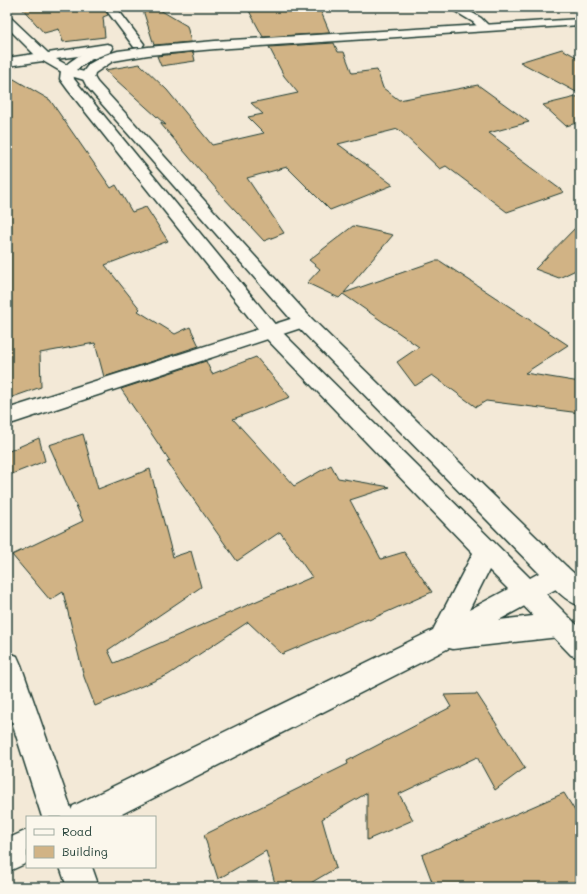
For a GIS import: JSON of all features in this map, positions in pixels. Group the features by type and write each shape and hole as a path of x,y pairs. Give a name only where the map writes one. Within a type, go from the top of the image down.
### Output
{"main road":[{"path":"110,7 138,44"},
{"path":"454,7 480,24"},
{"path":"88,77 89,72 94,67 109,58 118,55 148,51 480,24 580,14"},
{"path":"7,20 24,39 45,56 67,70 88,77 92,84 303,321 580,595"},
{"path":"7,62 138,44 480,24 580,22"},
{"path":"67,70 84,58 107,48"},
{"path":"67,70 67,79 70,83 270,331 580,646"},
{"path":"7,417 303,321"},
{"path":"442,638 486,551"},
{"path":"86,816 442,638 558,574"},
{"path":"442,638 559,625"},
{"path":"7,665 58,816"},
{"path":"7,856 26,846"},
{"path":"76,868 83,887"}],"building":[{"path":"21,7 103,7 108,15 103,17 105,37 63,42 59,29 44,33"},
{"path":"142,7 155,7 187,26 191,42 154,45"},
{"path":"247,7 319,7 330,33 263,37"},
{"path":"334,43 338,52 344,52 352,73 377,70 383,88 399,100 478,85 529,122 489,133 510,149 507,150 564,192 507,212 446,166 440,169 398,129 338,144 393,185 330,210 287,167 247,178 284,233 264,241 223,197 160,123 166,125 105,70 140,64 167,90 212,145 264,133 248,117 263,114 251,103 298,93 284,76 269,47"},
{"path":"562,49 580,59 580,94 520,62"},
{"path":"193,52 195,61 161,66 157,56"},
{"path":"7,75 50,100 111,188 116,185 132,212 146,207 168,241 105,265 140,309 138,311 175,334 190,327 199,346 104,377 95,343 40,353 41,387 7,399"},
{"path":"580,96 580,122 566,126 543,105"},
{"path":"580,223 580,268 559,278 535,269"},
{"path":"353,226 393,235 344,293 435,261 440,261 568,345 525,373 580,382 580,413 486,401 476,407 432,375 415,386 397,362 419,347 343,294 339,298 307,283 320,269 309,260"},
{"path":"256,357 290,397 233,419 294,486 331,465 338,478 390,487 350,500 381,559 404,552 432,592 369,620 368,618 282,654 248,622 168,675 95,706 84,677 63,592 50,600 12,555 83,521 49,445 83,434 98,489 150,469 173,557 191,551 201,587 108,650 114,663 312,577 280,532 237,561 167,462 170,461 121,389 206,361 212,374"},
{"path":"39,438 45,461 7,476 7,452"},
{"path":"477,694 525,768 495,790 477,757 399,794 413,820 367,840 367,793 322,819 336,868 304,887 276,887 266,851 218,879 204,835 348,764 347,761 451,707 444,695"},
{"path":"564,793 580,819 580,887 434,887 422,855"}]}
